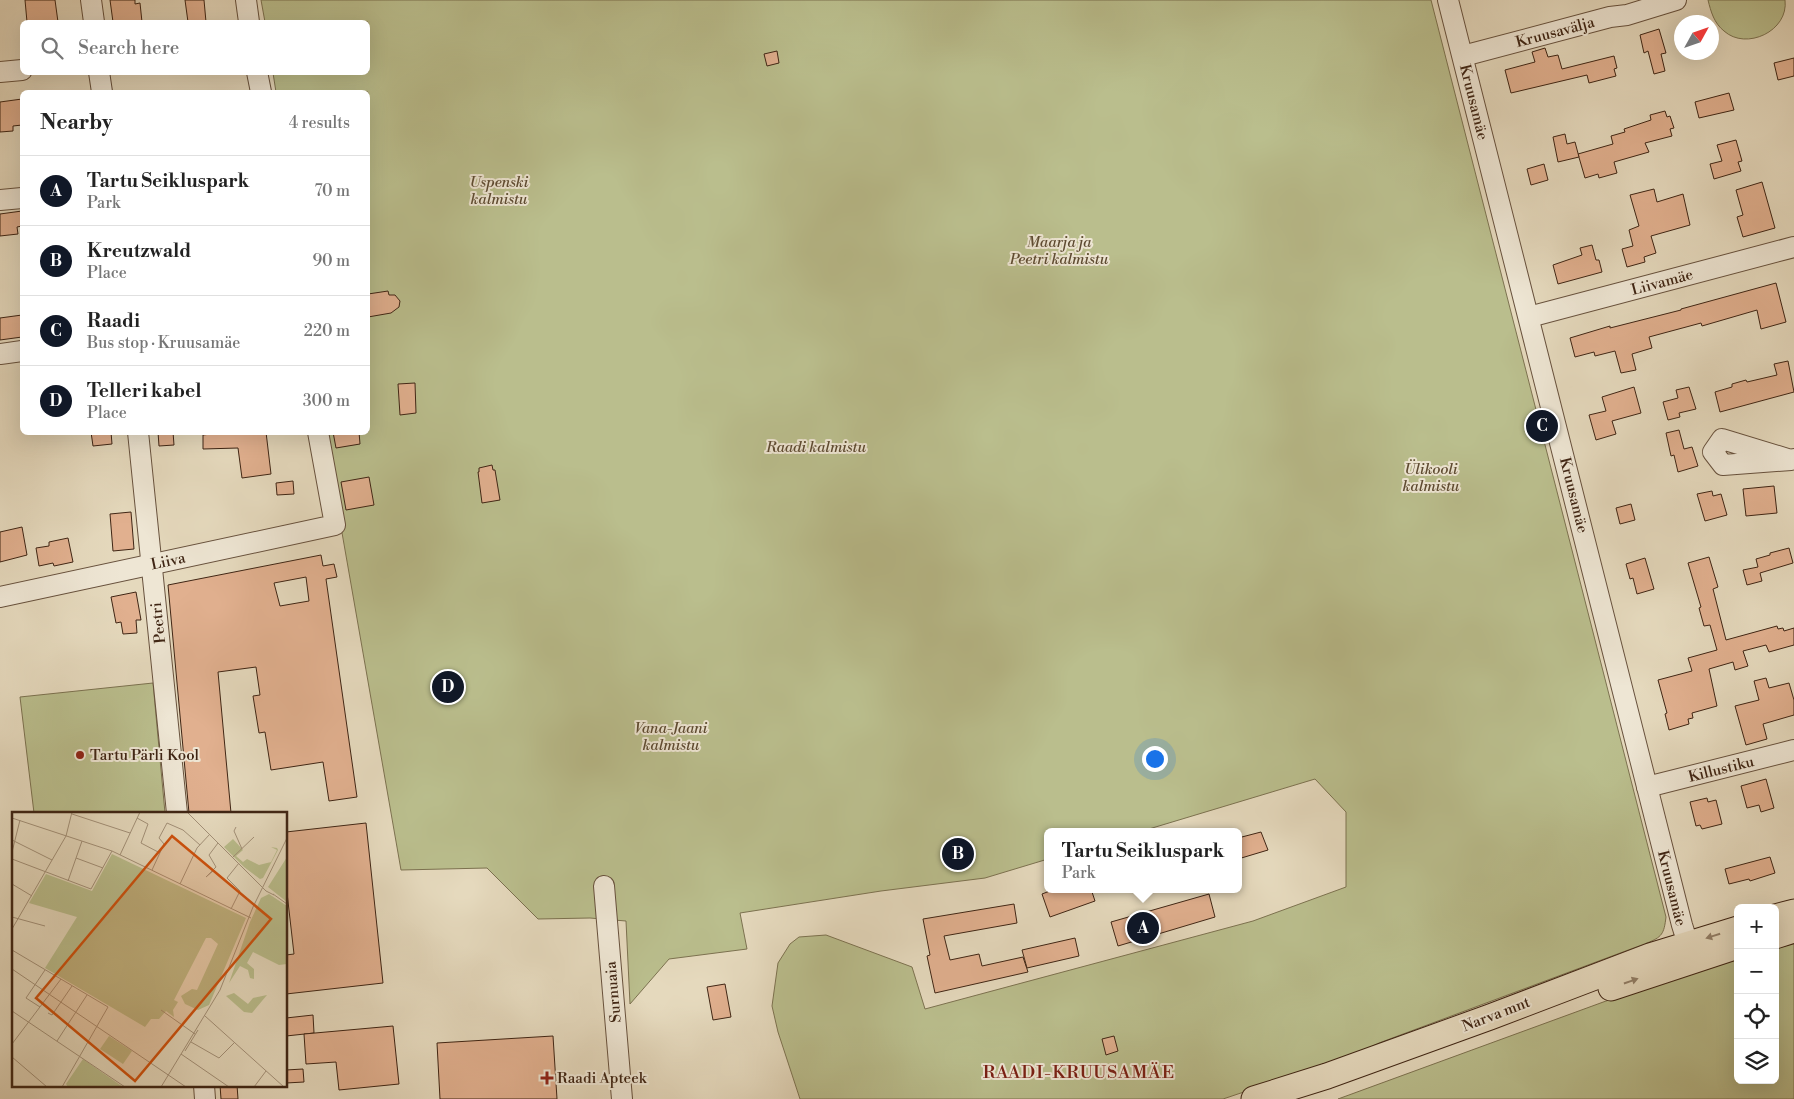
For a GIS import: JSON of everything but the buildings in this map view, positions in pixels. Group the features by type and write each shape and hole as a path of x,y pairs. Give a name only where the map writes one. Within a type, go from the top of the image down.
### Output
{"main road":[{"path":"1779,916 1794,912"},
{"name":"Narva mnt","path":"1306,1099 1379,1074 1581,998 1690,952 1734,930"},
{"path":"1779,935 1794,930"},
{"name":"Narva mnt","path":"1254,1099 1336,1073 1650,956 1734,946"}],"street":[{"path":"92,0 94,20"},
{"path":"246,0 249,20"},
{"name":"Kruusamäe","path":"1448,0 1690,952"},
{"name":"Kruusavälja","path":"1462,56 1616,8 1627,15 1676,0"},
{"path":"0,72 20,70"},
{"path":"99,75 102,90"},
{"path":"257,75 260,90"},
{"path":"0,200 20,198"},
{"name":"Liivamäe","path":"1529,317 1794,247"},
{"path":"0,354 20,351"},
{"name":"Peetri","path":"138,435 177,812"},
{"name":"Liiva","path":"0,597 335,525 319,435"},
{"name":"Killustiku","path":"1647,787 1794,750"},
{"name":"Surnuaia","path":"604,886 622,1099"},
{"path":"204,1086 205,1099"}],"green space":[{"name":"Raadi kalmistu","path":"261,0 1431,0 1666,917 1661,934 1656,939 1647,943 1379,1043 1357,1054 1223,1099 800,1099 778,1032 772,1006 778,963 790,944 799,937 826,935 912,967 925,1009 1253,921 1346,887 1346,812 1315,779 1152,828 1044,828 1044,860 985,878 881,891 740,913 747,949 669,959 630,1004 626,921 590,918 538,919 487,868 401,870 341,527 328,435 370,435 370,90 276,90 273,75 370,75 370,20 265,20"},
{"path":"1708,0 1785,0 1784,11 1780,21 1764,35 1754,38 1743,39 1733,37 1721,28 1719,25 1719,15 1712,15"},
{"name":"Tartu Pärli Kool","path":"153,683 165,812 34,812 20,697"},
{"path":"1794,943 1794,1099 1338,1099 1658,982 1734,960 1734,1084 1779,1084 1779,948"}],"place":[{"name":"Raadi","path":"1542,426"},
{"name":"Telleri kabel","path":"448,687"},
{"name":"Tartu Pärli Kool","path":"80,755"},
{"name":"Kreutzwald","path":"958,854"},
{"name":"Tartu Seikluspark","path":"1143,928"},
{"name":"Raadi Apteek","path":"547,1078"}],"district":[{"name":"RAADI-KRUUSAMÄE","path":"1079,1072"}],"park label":[{"name":"Uspenski kalmistu","path":"499,190"},
{"name":"Maarja ja Peetri kalmistu","path":"1059,250"},
{"name":"Ülikooli kalmistu","path":"1431,478"},
{"name":"Vana-Jaani kalmistu","path":"671,736"}]}
